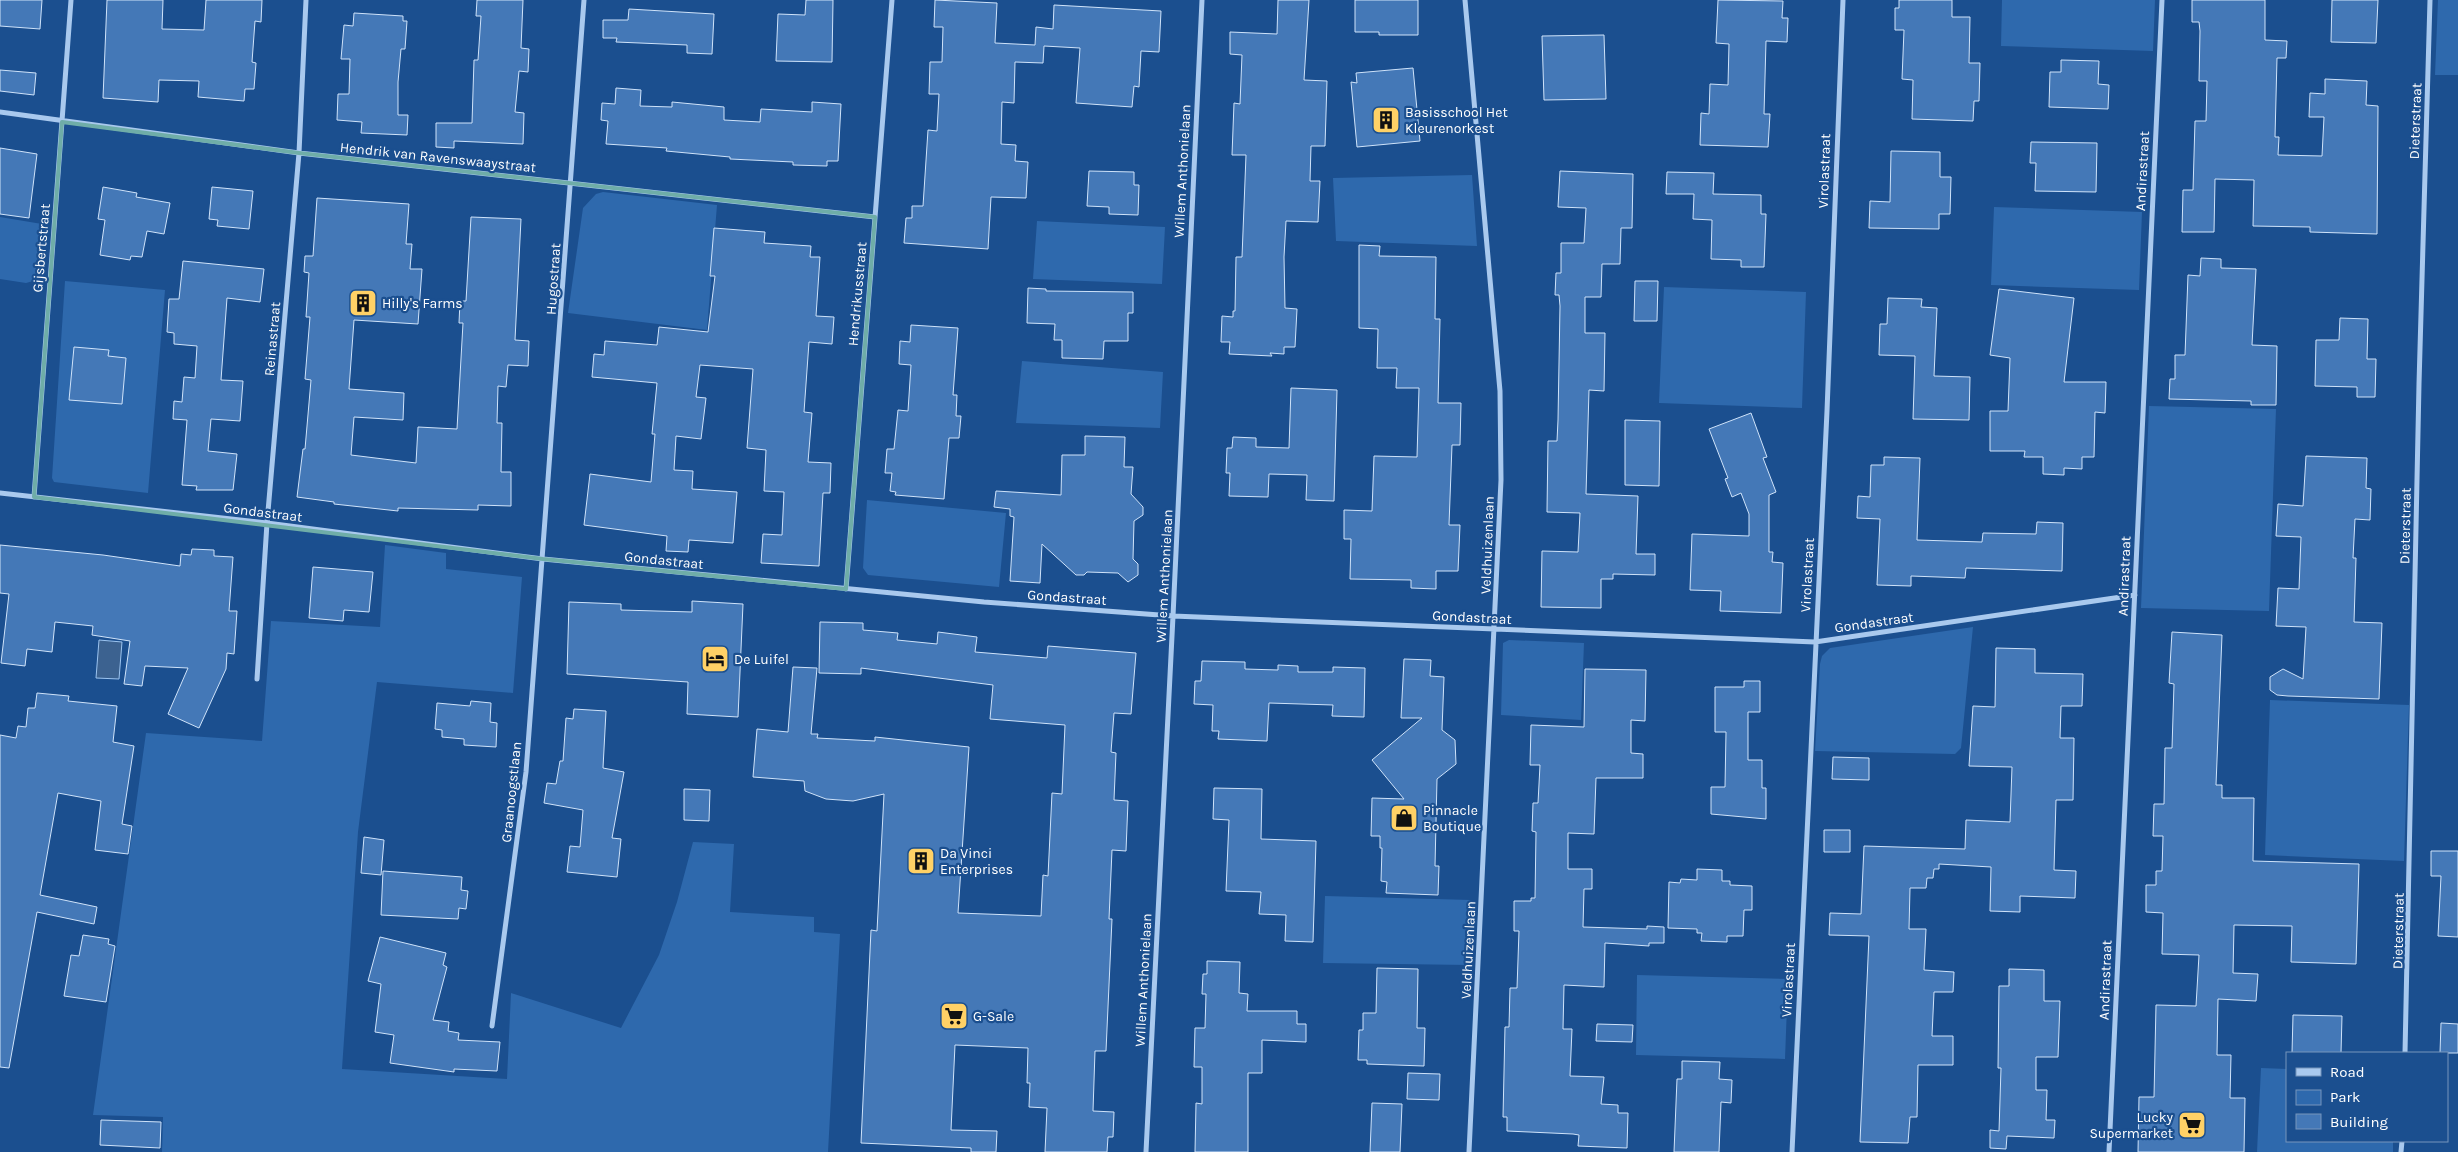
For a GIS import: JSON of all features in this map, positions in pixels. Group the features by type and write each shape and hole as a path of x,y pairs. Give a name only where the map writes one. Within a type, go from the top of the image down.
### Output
{"street":[{"name":"Gijsbertstraat","path":"34,497 71,0"},
{"name":"Reinastraat","path":"257,679 267,523 299,153 306,0"},
{"name":"Hugostraat","path":"542,559 584,0"},
{"name":"Hendrikusstraat","path":"846,589 851,496 892,0"},
{"name":"Willem Anthonielaan","path":"1146,1152 1174,616 1202,0"},
{"name":"Veldhuizenlaan","path":"1465,0 1500,391 1501,480 1470,1152"},
{"name":"Virolastraat","path":"1792,1152 1827,411 1843,0"},
{"name":"Andirastraat","path":"2109,1152 2125,767 2135,595 2162,0"},
{"name":"Dieterstraat","path":"2405,1052 2419,384 2430,0"},
{"name":"Hendrik van Ravenswaaystraat","path":"0,112 299,153 875,217"},
{"name":"Gondastraat","path":"0,493 267,523 542,559 846,589 1174,616 1815,642 2135,595"},
{"name":"Graanoogstlaan","path":"492,1026 526,772 542,559"}],"highlighted area":[{"path":"62,122 299,153 875,217 846,589 543,559 34,497"}],"green space":[{"path":"2002,0 2155,0 2153,51 2001,46"},
{"path":"2438,0 2458,0 2458,75 2435,75"},
{"path":"1472,175 1477,246 1336,241 1333,178"},
{"path":"603,192 717,205 707,330 568,313 583,208 596,194"},
{"path":"1994,207 2142,212 2139,290 1991,285"},
{"path":"0,217 48,225 44,278 26,283 0,279"},
{"path":"1037,221 1165,227 1162,284 1033,279"},
{"path":"65,281 165,290 148,493 54,482 52,478"},
{"path":"1664,287 1806,292 1802,408 1659,403"},
{"path":"1022,361 1163,372 1160,428 1016,423"},
{"path":"2149,406 2276,409 2269,611 2141,608"},
{"path":"867,500 1006,513 999,587 868,575 863,568"},
{"path":"385,545 446,553 446,569 522,577 513,693 377,682 358,832 342,1069 507,1079 511,993 621,1028 659,955 677,902 693,842 734,844 730,912 814,917 814,932 840,934 828,1152 162,1152 163,1117 93,1115 146,733 262,741 271,621 380,627"},
{"path":"1973,627 1961,748 1955,754 1815,751 1820,664 1822,656 1830,648"},
{"path":"1509,640 1584,643 1581,720 1501,715 1503,643"},
{"path":"2270,700 2409,705 2404,861 2265,855"},
{"path":"1325,896 1471,900 1469,965 1323,963"},
{"path":"1637,975 1788,979 1785,1059 1636,1055"},
{"path":"2261,1068 2286,1069 2286,1142 2393,1142 2393,1152 2257,1152"}],"shaded area":[{"path":"99,640 122,642 119,679 96,678"}],"building":[{"path":"0,0 42,0 40,29 0,26"},
{"path":"107,0 163,0 162,29 204,30 206,0 262,0 261,22 255,21 252,62 256,63 254,89 245,89 244,101 198,97 199,81 159,80 158,102 103,98"},
{"path":"477,0 523,0 521,48 529,49 528,72 519,71 515,112 524,113 523,144 454,141 454,148 436,147 436,123 472,123 474,60 478,60 481,16 476,16"},
{"path":"806,0 833,0 832,62 776,61 778,14 805,15"},
{"path":"935,0 997,3 995,43 1035,45 1036,27 1053,29 1054,5 1161,11 1159,52 1141,51 1139,87 1134,86 1132,107 1076,103 1080,48 1044,46 1043,63 1015,62 1014,103 1002,102 1001,144 1016,145 1015,161 1028,162 1026,198 991,197 988,249 904,243 906,218 912,218 912,206 923,206 928,130 937,131 939,94 929,94 930,62 942,62 943,27 934,27"},
{"path":"1278,0 1309,0 1304,80 1327,81 1325,146 1311,146 1310,181 1320,181 1318,222 1286,221 1284,257 1285,308 1297,309 1295,347 1284,347 1284,354 1270,353 1272,356 1229,354 1230,342 1221,342 1222,316 1233,317 1233,311 1235,311 1236,257 1242,257 1246,155 1232,155 1234,103 1240,104 1242,55 1230,54 1230,32 1277,34"},
{"path":"1355,0 1418,0 1418,35 1379,35 1379,32 1355,32"},
{"path":"1718,0 1783,1 1782,18 1788,18 1787,42 1766,41 1764,114 1770,114 1768,147 1700,145 1701,113 1709,114 1710,84 1728,85 1729,44 1716,43"},
{"path":"1899,0 1952,0 1952,17 1970,17 1969,63 1980,63 1979,101 1974,101 1973,121 1912,119 1913,80 1902,79 1904,30 1895,30 1895,8 1899,8"},
{"path":"2192,0 2265,0 2265,40 2287,41 2286,58 2277,58 2275,137 2279,137 2278,155 2322,156 2324,117 2309,117 2310,93 2325,94 2325,79 2367,81 2366,105 2378,106 2377,234 2310,232 2310,227 2253,226 2254,180 2215,179 2214,232 2182,232 2183,190 2193,190 2195,121 2206,121 2207,81 2199,81 2200,31 2199,22 2192,22"},
{"path":"2332,0 2378,0 2376,43 2331,42"},
{"path":"629,9 714,14 712,54 687,53 687,45 616,42 617,38 603,38 603,20 628,20"},
{"path":"354,13 403,16 403,21 407,21 405,49 401,49 398,115 408,115 407,135 361,133 362,122 337,120 338,94 349,94 350,59 341,59 344,25 353,26"},
{"path":"1604,35 1606,99 1544,100 1542,36"},
{"path":"2061,60 2099,61 2098,84 2109,85 2108,109 2049,107 2050,72 2061,72"},
{"name":"Basisschool Het Kleurenorkest","path":"1413,68 1420,141 1357,147 1351,82 1357,83 1356,73"},
{"path":"0,70 36,73 34,95 0,91"},
{"path":"616,88 641,90 640,106 672,107 672,102 724,107 724,120 760,122 761,109 812,112 812,102 841,104 838,161 827,161 827,166 793,165 793,162 730,159 730,157 666,151 667,148 606,144 608,121 601,120 602,103 615,104"},
{"path":"2031,142 2097,143 2096,192 2035,191 2036,163 2030,163"},
{"path":"0,148 37,154 29,218 0,214"},
{"path":"1891,151 1940,152 1940,177 1951,177 1950,214 1939,214 1939,229 1869,228 1870,201 1890,202"},
{"path":"1089,171 1134,172 1134,185 1139,185 1138,215 1109,214 1109,207 1087,206"},
{"path":"1560,171 1633,174 1632,228 1621,228 1620,264 1602,264 1601,297 1585,297 1585,333 1605,333 1604,391 1589,390 1586,494 1638,496 1636,554 1655,554 1655,575 1613,574 1613,579 1601,579 1601,608 1541,607 1542,551 1578,552 1580,513 1547,512 1548,441 1557,441 1558,420 1560,306 1559,295 1555,295 1556,273 1561,273 1561,243 1584,243 1586,208 1558,207"},
{"path":"1667,172 1714,173 1713,194 1761,195 1761,214 1766,214 1764,267 1741,267 1741,260 1711,259 1712,220 1693,219 1694,194 1666,194"},
{"path":"103,187 137,193 136,197 170,203 164,234 147,231 142,257 131,256 130,260 100,255 105,220 98,219"},
{"path":"212,187 253,191 249,229 217,226 218,220 209,219"},
{"path":"317,198 409,204 406,244 412,244 410,269 422,269 418,324 354,320 349,389 404,393 403,420 354,417 351,455 416,463 418,427 457,429 463,323 459,323 460,301 466,301 471,217 521,219 515,340 529,341 528,366 508,365 506,387 498,386 497,423 502,423 501,472 511,472 511,506 478,505 478,510 398,508 398,511 334,504 334,502 297,497 303,449 305,449 311,380 305,379 310,317 306,317 309,273 304,272 305,256 313,256"},
{"path":"714,228 765,232 764,243 811,246 810,257 820,257 816,316 834,317 832,344 809,342 804,412 812,413 808,462 831,463 830,493 823,493 819,566 761,563 763,534 782,535 784,492 764,491 766,450 747,448 753,369 700,365 696,397 706,398 701,439 676,436 674,470 693,471 692,489 737,492 733,543 689,540 688,552 666,551 667,536 584,525 590,474 651,482 655,434 652,434 657,383 592,377 594,354 604,355 605,341 657,345 659,327 708,332 715,276 710,276"},
{"path":"1359,245 1380,246 1379,256 1436,257 1435,319 1440,319 1438,403 1461,403 1460,445 1452,445 1449,525 1460,525 1458,571 1436,571 1436,589 1411,588 1411,580 1350,579 1351,539 1344,539 1344,510 1372,511 1374,456 1417,457 1419,388 1396,388 1397,368 1377,368 1378,329 1359,328"},
{"path":"2201,258 2221,259 2221,268 2256,269 2252,345 2277,346 2276,405 2251,405 2251,401 2169,399 2170,379 2175,379 2175,355 2185,355 2188,275 2200,276"},
{"path":"183,261 264,269 260,302 227,298 221,380 243,381 240,421 211,419 208,451 237,454 233,490 196,490 197,486 182,485 187,420 173,419 174,401 182,402 184,377 195,378 197,346 174,344 174,333 167,332 169,299 179,299"},
{"path":"1635,281 1658,281 1657,321 1634,321"},
{"path":"1028,288 1046,289 1046,291 1133,292 1133,313 1128,313 1128,341 1104,341 1103,359 1062,358 1062,340 1054,340 1055,324 1027,323"},
{"path":"1999,289 2074,298 2064,382 2106,382 2105,413 2095,412 2094,457 2082,457 2082,469 2064,468 2064,475 2043,474 2043,457 2024,457 2025,451 1990,451 1990,411 2008,411 2010,358 1990,355"},
{"path":"1888,298 1922,299 1921,307 1937,308 1934,376 1970,377 1969,420 1913,419 1915,356 1879,355 1880,324 1887,324"},
{"path":"2340,318 2368,319 2367,359 2376,359 2375,397 2357,397 2357,387 2315,386 2316,340 2339,340"},
{"path":"911,325 958,328 953,395 957,395 956,416 961,416 959,438 949,438 944,499 895,495 896,492 890,491 892,473 885,473 887,449 894,449 898,410 908,411 911,365 899,364 900,341 910,342"},
{"path":"74,347 109,350 108,356 126,358 122,404 69,400"},
{"path":"1291,388 1337,390 1334,501 1306,500 1307,475 1269,474 1268,497 1229,496 1230,473 1226,473 1227,448 1232,448 1233,437 1256,438 1256,447 1289,448"},
{"path":"1751,413 1767,457 1763,458 1776,492 1769,495 1769,552 1773,552 1772,562 1783,563 1781,613 1720,611 1721,591 1690,590 1692,534 1749,536 1749,514 1741,493 1732,497 1725,479 1728,478 1709,429"},
{"path":"1625,420 1660,421 1659,486 1625,485"},
{"path":"1085,436 1125,437 1124,467 1133,467 1131,494 1143,507 1143,515 1134,521 1133,559 1138,564 1138,575 1128,582 1118,573 1087,572 1084,575 1076,575 1042,544 1040,583 1010,581 1014,517 1010,516 1010,509 994,507 996,491 1061,495 1062,455 1085,455"},
{"path":"2306,456 2367,458 2366,488 2371,489 2370,520 2355,519 2353,558 2356,558 2354,622 2382,623 2379,699 2288,696 2277,695 2270,690 2270,677 2283,669 2303,679 2306,627 2276,626 2278,588 2299,589 2301,537 2276,536 2278,504 2303,506"},
{"path":"1884,457 1920,458 1917,540 1982,542 1983,533 2036,534 2037,522 2063,523 2062,571 1966,568 1965,578 1911,576 1911,586 1877,585 1880,519 1857,518 1858,496 1870,497 1871,465 1884,465"},
{"path":"0,545 103,555 180,566 181,554 191,555 192,549 214,550 214,556 233,557 229,611 237,611 234,654 227,653 226,669 199,728 168,714 188,668 145,666 142,686 124,684 130,641 92,635 93,626 55,622 52,652 27,649 25,666 1,663 9,594 0,593"},
{"path":"313,567 373,572 369,612 344,610 343,621 309,618"},
{"path":"692,601 743,604 738,717 687,714 688,682 567,674 569,602 621,604 621,610 692,612"},
{"path":"820,622 863,623 863,630 898,633 897,640 937,644 938,632 977,637 975,652 1047,658 1048,646 1136,653 1131,714 1114,713 1111,752 1116,753 1114,800 1128,801 1126,851 1112,850 1109,919 1112,919 1106,1051 1095,1051 1093,1111 1114,1112 1113,1137 1108,1137 1107,1152 1045,1152 1047,1108 1029,1107 1030,1083 1027,1083 1028,1048 955,1045 951,1130 997,1131 996,1152 971,1152 971,1148 861,1143 871,930 877,931 884,794 853,801 826,799 805,791 804,781 753,777 757,729 788,732 793,667 817,668 811,734 818,734 817,738 875,741 875,737 969,747 958,913 1041,916 1043,875 1048,876 1052,793 1062,794 1065,725 990,719 993,685 861,668 861,674 819,673"},
{"path":"2172,632 2222,635 2216,785 2222,785 2222,798 2254,798 2253,861 2359,864 2356,964 2291,962 2292,926 2234,925 2233,973 2258,974 2256,1001 2218,999 2217,1055 2231,1055 2230,1098 2245,1098 2244,1152 2138,1152 2139,1097 2154,1097 2156,1005 2196,1006 2199,955 2162,954 2163,913 2146,912 2146,885 2156,885 2156,871 2162,871 2163,836 2153,836 2154,804 2164,804 2165,748 2172,748 2174,684 2169,683"},
{"path":"1996,648 2035,649 2035,673 2083,674 2082,706 2061,706 2060,738 2074,738 2073,800 2056,800 2054,870 2076,871 2075,898 2020,896 2020,912 1990,911 1991,867 1939,864 1939,869 1934,869 1933,878 1927,878 1926,888 1910,888 1909,929 1926,929 1924,970 1954,972 1953,992 1934,992 1932,1036 1953,1036 1953,1065 1918,1065 1917,1117 1910,1117 1908,1143 1860,1142 1869,936 1829,935 1830,913 1861,914 1864,846 1965,849 1966,820 2010,822 2012,767 1969,766 1973,706 1995,707"},
{"path":"1404,659 1431,660 1430,676 1444,677 1442,730 1455,740 1456,764 1437,779 1435,866 1439,866 1438,895 1386,893 1387,882 1381,881 1382,848 1380,848 1380,836 1371,836 1372,798 1404,799 1372,760 1422,718 1401,718"},
{"path":"1202,661 1245,662 1245,669 1278,670 1278,665 1298,666 1298,672 1333,672 1333,667 1365,668 1364,717 1332,716 1333,705 1269,703 1267,741 1218,739 1219,731 1212,731 1213,705 1194,704 1195,681 1201,681"},
{"path":"1585,669 1646,670 1645,721 1631,720 1631,753 1643,754 1643,778 1596,778 1594,834 1568,833 1568,869 1592,869 1592,889 1584,889 1583,927 1647,929 1647,926 1664,927 1664,943 1649,943 1649,946 1605,943 1604,987 1564,985 1563,1029 1572,1029 1570,1076 1604,1077 1601,1104 1618,1105 1618,1113 1628,1113 1627,1148 1578,1146 1579,1135 1573,1134 1507,1131 1507,1117 1503,1117 1505,1027 1509,1027 1510,988 1517,988 1519,931 1514,931 1514,901 1531,901 1531,898 1535,898 1536,832 1532,831 1533,803 1538,803 1540,765 1530,765 1531,725 1584,727"},
{"path":"1744,681 1760,681 1760,712 1748,712 1748,760 1762,760 1762,788 1766,788 1766,819 1711,814 1711,787 1725,787 1726,732 1715,732 1715,687 1744,687"},
{"path":"37,693 69,696 68,701 117,706 113,742 134,746 122,824 132,826 128,854 95,850 101,801 58,793 40,895 97,907 94,924 37,912 9,1068 0,1067 0,735 16,738 18,726 26,727 28,708 35,708"},
{"path":"471,701 491,703 490,722 497,723 496,747 464,745 464,739 442,737 442,730 435,729 437,703 470,706"},
{"path":"574,709 606,711 603,768 624,772 612,838 621,839 617,877 567,872 570,846 580,847 583,810 544,803 547,783 556,784 560,761 563,761 566,718 573,719"},
{"path":"1833,757 1869,758 1869,780 1832,779"},
{"path":"1214,788 1262,789 1261,839 1316,841 1313,942 1285,941 1286,915 1259,914 1261,892 1226,891 1229,820 1213,819"},
{"path":"684,789 710,790 709,821 684,820"},
{"path":"1824,830 1850,830 1850,852 1824,852"},
{"path":"364,837 384,840 381,875 361,873"},
{"path":"2431,851 2458,851 2458,937 2438,936 2441,876 2431,876"},
{"path":"1697,869 1722,870 1722,881 1730,881 1730,885 1752,886 1752,910 1744,910 1743,936 1727,936 1727,942 1701,941 1702,933 1697,933 1697,929 1668,928 1669,882 1680,883 1681,879 1697,880"},
{"path":"383,871 462,877 461,890 468,891 466,909 459,908 458,919 381,915"},
{"path":"83,935 109,939 108,944 115,946 106,1002 64,996 71,955 79,956"},
{"path":"380,937 446,953 443,965 447,967 433,1020 449,1022 448,1031 459,1033 458,1040 500,1042 497,1071 454,1069 454,1072 390,1063 394,1035 375,1032 381,984 368,981"},
{"path":"1207,961 1240,962 1239,993 1248,994 1247,1011 1297,1011 1297,1024 1306,1024 1306,1042 1262,1040 1262,1073 1248,1073 1248,1152 1195,1152 1196,1103 1202,1104 1202,1067 1194,1067 1195,1028 1205,1028 1206,994 1202,994 1203,974 1207,974"},
{"path":"1377,968 1418,969 1417,1028 1425,1028 1424,1066 1367,1064 1367,1060 1358,1060 1359,1030 1363,1030 1363,1013 1376,1013"},
{"path":"2009,969 2044,970 2044,1001 2060,1001 2058,1057 2036,1057 2036,1090 2047,1090 2046,1120 2055,1120 2054,1138 2007,1136 2006,1149 1990,1148 1990,1130 1999,1131 2001,1068 1998,1068 1999,986 2009,986"},
{"path":"2293,1015 2342,1016 2341,1052 2292,1052"},
{"path":"2441,1023 2458,1024 2458,1053 2440,1052"},
{"path":"1597,1024 1633,1025 1632,1042 1596,1041"},
{"path":"1682,1061 1720,1062 1719,1079 1732,1080 1731,1103 1721,1102 1719,1152 1674,1152 1677,1079 1682,1079"},
{"path":"1408,1073 1440,1074 1439,1100 1407,1099"},
{"path":"1372,1103 1402,1104 1400,1152 1370,1152"},
{"path":"101,1120 161,1122 160,1148 100,1145"}],"place":[{"name":"Basisschool Het Kleurenorkest","path":"1386,120"},
{"name":"Hilly's Farms","path":"363,303"},
{"name":"De Luifel","path":"715,659"},
{"name":"Pinnacle Boutique","path":"1404,818"},
{"name":"Da Vinci Enterprises","path":"921,861"},
{"name":"G-Sale","path":"954,1016"},
{"name":"Lucky Supermarket","path":"2192,1125"}]}
